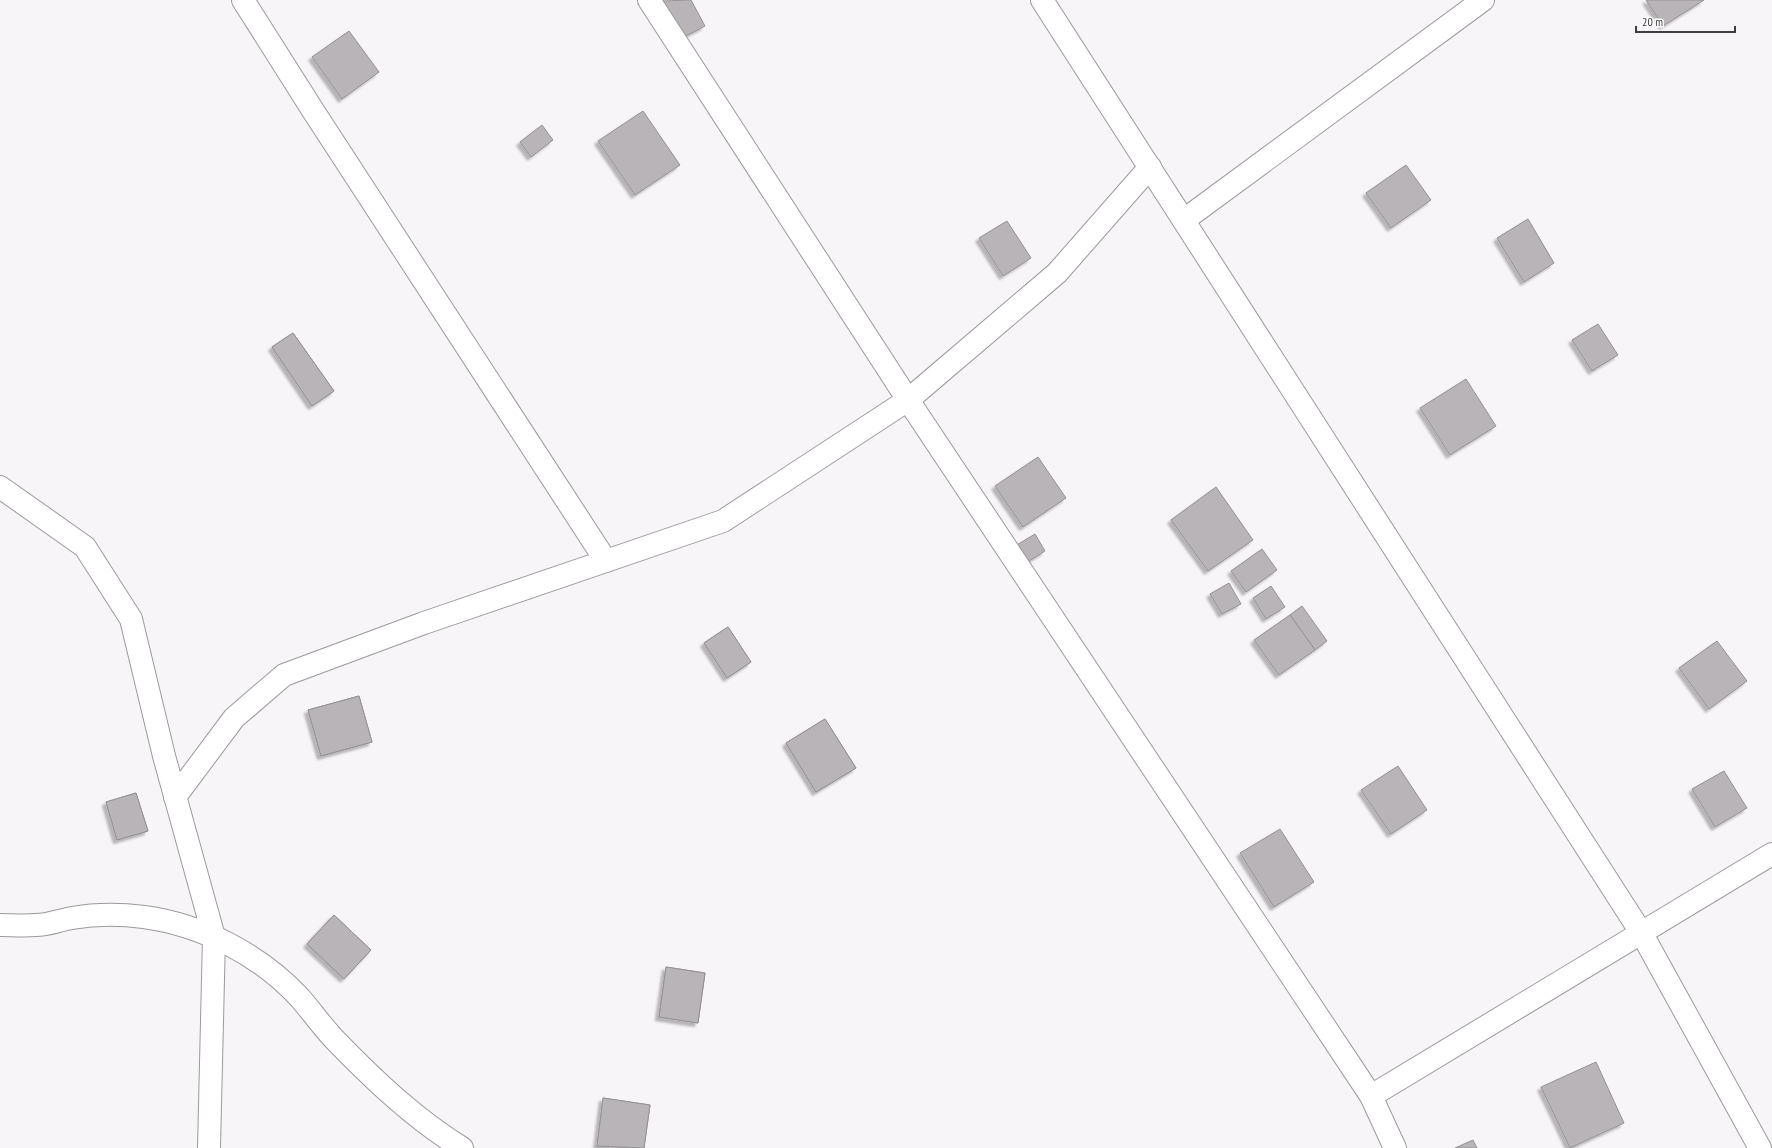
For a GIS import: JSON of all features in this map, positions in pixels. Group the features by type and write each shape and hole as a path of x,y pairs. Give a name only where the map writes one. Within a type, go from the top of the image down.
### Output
{"street":[{"path":"243,0 312,109 606,561"},
{"path":"649,0 908,400 1371,1096 1395,1148"},
{"path":"1042,0 1642,934 1760,1148"},
{"path":"1184,220 1483,0"},
{"path":"175,797 234,718 284,675 424,623 723,520 908,400 1057,273 1150,167"},
{"path":"0,487 85,547 131,619 164,756 214,937 209,1148"},
{"path":"1371,1096 1642,934 1772,854"},
{"path":"0,925 37,926 73,918 109,915 145,917 180,924 214,937 246,953 274,973 299,998 335,1041 375,1080 417,1116 462,1148"}],"building":[{"path":"691,0 705,26 682,38 662,1"},
{"path":"1646,0 1704,0 1663,26"},
{"path":"349,31 379,72 342,99 312,57"},
{"path":"643,111 680,165 635,195 598,141"},
{"path":"542,125 553,140 531,157 520,142"},
{"path":"1406,165 1431,200 1391,228 1366,193"},
{"path":"1528,219 1554,263 1524,282 1497,238"},
{"path":"1007,221 1031,258 1003,276 979,238"},
{"path":"1598,324 1618,355 1592,371 1572,340"},
{"path":"293,333 334,391 312,406 272,347"},
{"path":"293,333 334,391 312,406 272,347"},
{"path":"1466,379 1496,426 1450,455 1420,408"},
{"path":"1038,457 1066,498 1023,527 995,486"},
{"path":"1216,487 1253,540 1208,571 1171,520"},
{"path":"1035,534 1045,551 1026,563 1015,546"},
{"path":"1262,549 1277,570 1246,592 1231,571"},
{"path":"1229,583 1241,604 1222,614 1210,594"},
{"path":"1271,586 1285,607 1266,619 1253,598"},
{"path":"1302,606 1327,641 1315,650 1290,615"},
{"path":"1290,615 1315,650 1279,675 1254,640"},
{"path":"728,627 751,662 727,678 704,643"},
{"path":"728,627 751,662 727,678 704,643"},
{"path":"1717,641 1747,681 1709,709 1679,668"},
{"path":"359,696 372,742 321,756 308,710"},
{"path":"359,696 372,742 321,756 308,710"},
{"path":"825,719 856,768 816,792 786,743"},
{"path":"825,719 856,768 816,792 786,743"},
{"path":"1398,766 1427,810 1391,834 1361,790"},
{"path":"1724,771 1747,808 1715,827 1692,789"},
{"path":"136,793 148,831 117,840 106,802"},
{"path":"136,793 148,831 117,840 106,802"},
{"path":"1280,829 1314,882 1274,907 1240,853"},
{"path":"334,915 371,950 344,979 307,944"},
{"path":"334,915 371,950 344,979 307,944"},
{"path":"666,967 705,973 698,1023 659,1017"},
{"path":"666,967 705,973 698,1023 659,1017"},
{"path":"1596,1062 1624,1123 1570,1148 1541,1087"},
{"path":"603,1098 650,1105 644,1148 597,1146"},
{"path":"603,1098 650,1105 644,1148 597,1146"},
{"path":"1473,1140 1477,1148 1455,1148"}]}
